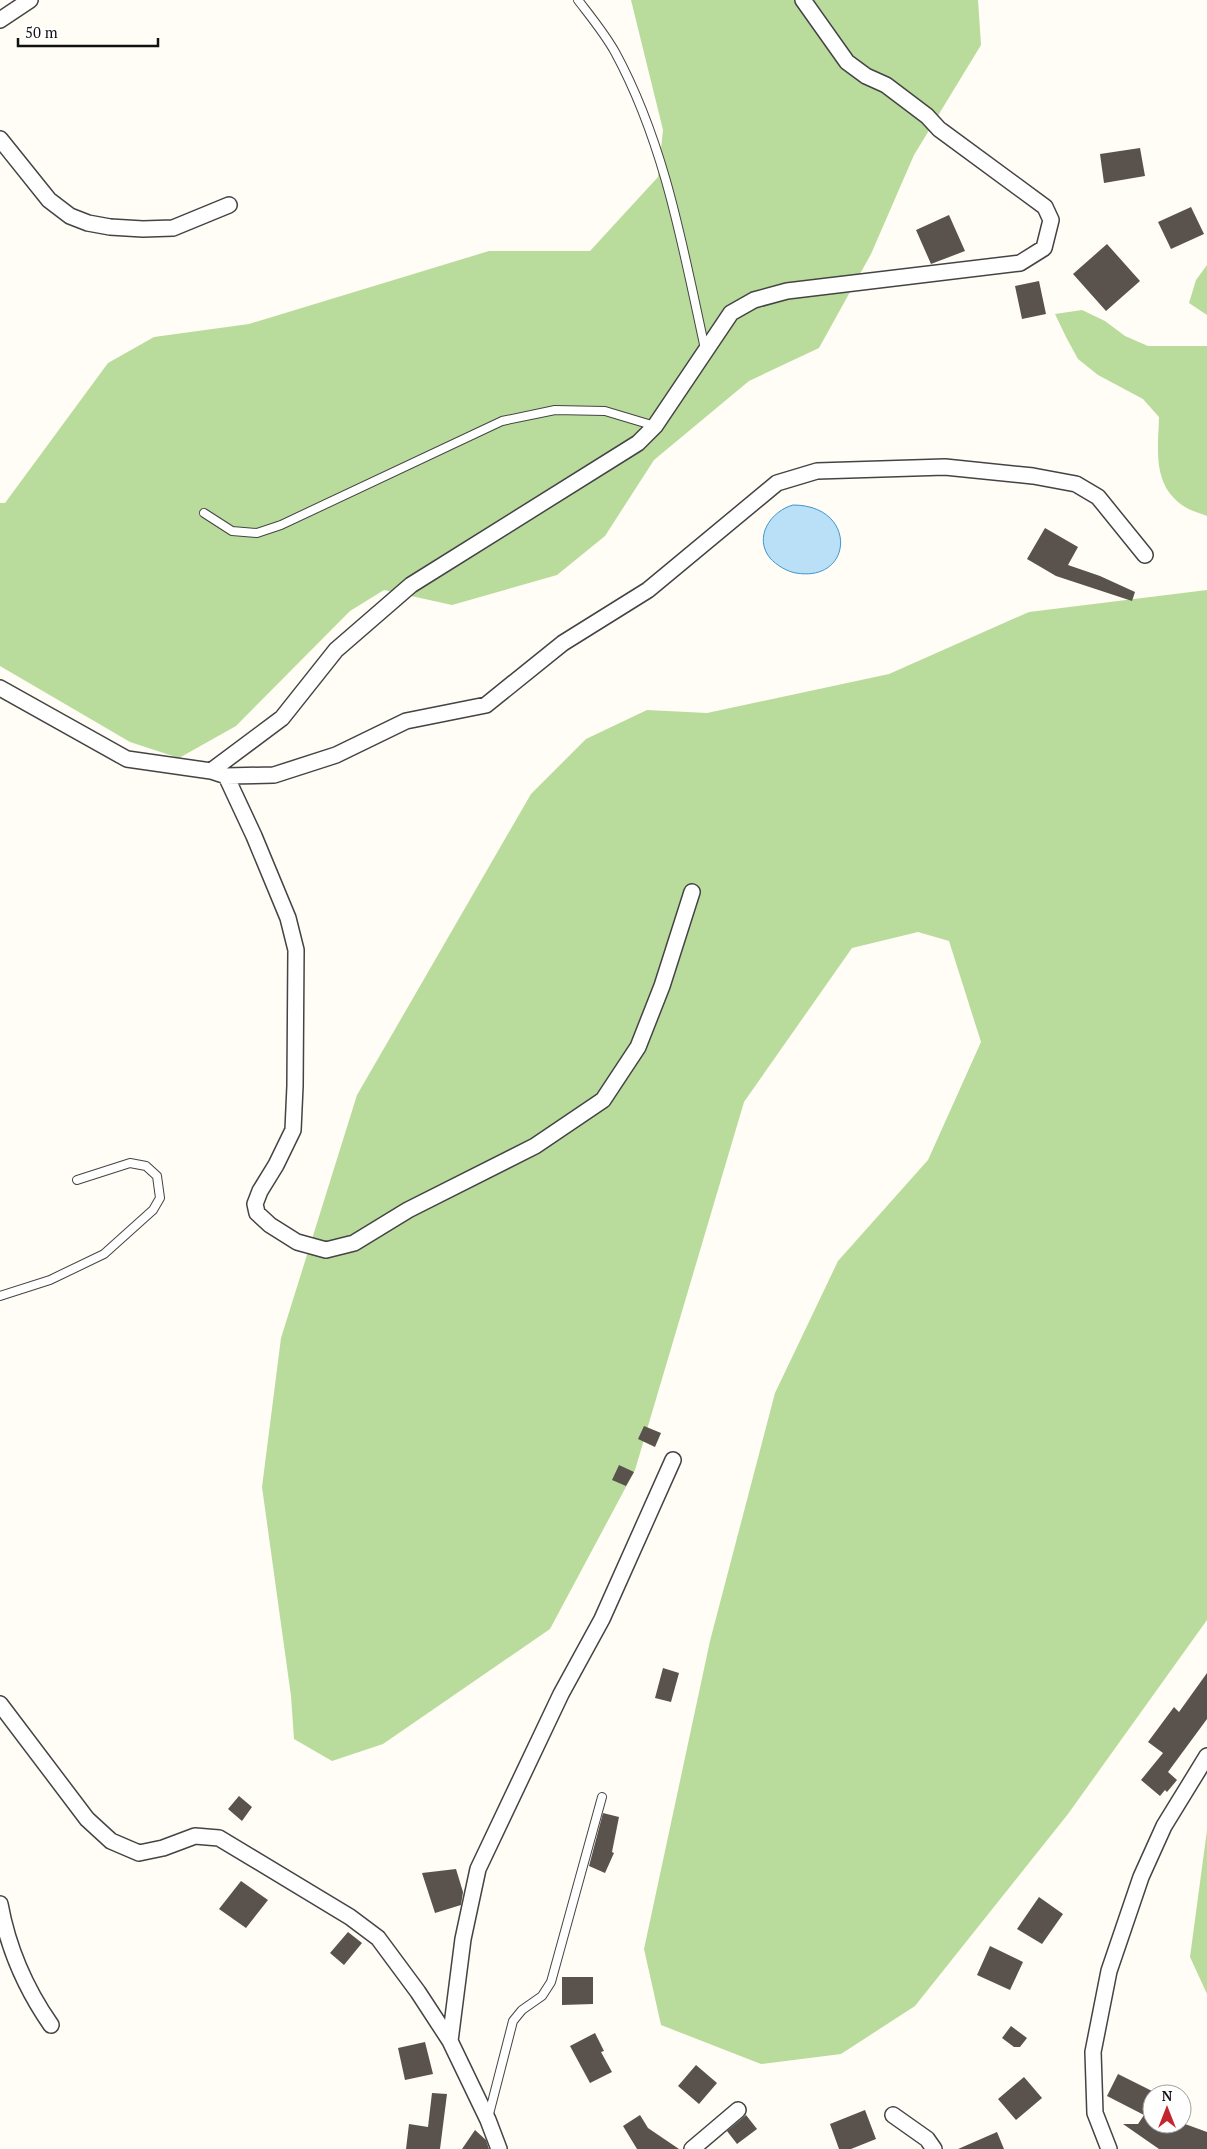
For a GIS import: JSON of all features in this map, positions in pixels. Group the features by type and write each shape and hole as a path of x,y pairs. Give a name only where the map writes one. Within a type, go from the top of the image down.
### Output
{"street":[{"path":"0,20 30,0"},
{"path":"211,772 282,718 336,650 411,585 638,443 656,426 731,313 754,300 787,292 1020,263 1044,248 1051,220 1045,207 940,130 927,116 886,85 866,76 847,62 803,0"},
{"path":"0,139 49,200 70,216 88,223 118,228 173,228 229,205"},
{"path":"0,688 126,759 226,776 274,774 336,755 406,720 486,705 563,642 648,590 777,483 817,471 945,467 1033,476 1076,484 1098,497 1145,555"},
{"path":"226,776 254,836 288,918 296,950 296,1086 293,1130 255,1204 257,1213 270,1225 297,1242 326,1250 354,1243 408,1210 535,1146 603,1100 638,1047 662,986 692,892"},
{"path":"450,2042 463,1939 478,1869 561,1694 602,1619 673,1460"},
{"path":"1,1708 87,1819 111,1841 139,1853 164,1848 195,1836 219,1838 350,1918 378,1938 418,1992 450,2042 488,2120 499,2149"},
{"path":"1109,2149 1095,2113 1093,2052 1109,1970 1141,1877 1164,1826 1207,1756"},
{"path":"0,1904 23,1977 35,2002 51,2026"},
{"path":"692,2149 738,2110"},
{"path":"893,2115 927,2139 934,2149"}],"lane":[{"path":"578,0 615,51 646,118 676,216 705,351"},
{"path":"204,513 232,532 257,533 282,525 502,421 555,410 604,412 656,426"},
{"path":"0,1296 50,1280 104,1254 153,1210 160,1198 157,1176 146,1166 130,1163 77,1180"},
{"path":"488,2120 513,2020 522,2010 542,1996 551,1982 602,1796"}],"green space":[{"path":"631,0 978,0 981,45 914,155 871,254 819,348 749,381 654,460 605,536 557,575 452,605 384,590 350,611 236,726 179,758 130,742 0,666 0,503 5,503 108,363 154,337 249,324 489,251 590,251 658,177 663,130"},
{"path":"1207,265 1207,315 1189,303 1196,280"},
{"path":"1082,310 1105,321 1125,336 1148,346 1207,346 1207,516 1185,507 1167,489 1159,467 1159,417 1143,399 1098,375 1078,359 1055,314"},
{"path":"1207,590 1207,1620 1068,1814 915,2006 841,2054 761,2064 661,2025 644,1949 710,1641 775,1393 838,1261 928,1160 981,1042 949,941 918,932 852,948 744,1102 635,1470 550,1629 383,1744 332,1761 294,1739 291,1696 262,1487 281,1338 357,1095 531,794 586,739 647,710 707,713 889,674 1029,612"},
{"path":"1207,1830 1207,1994 1190,1957"}],"water":[{"path":"793,505 814,508 829,517 838,529 841,543 838,556 829,567 815,573 796,573 779,566 770,558 765,550 763,542 767,526 778,513"}],"building":[{"path":"1140,148 1145,176 1104,183 1100,154"},
{"path":"1191,207 1204,234 1171,249 1158,222"},
{"path":"949,215 965,251 931,264 916,230"},
{"path":"1107,244 1140,281 1106,311 1073,274"},
{"path":"1039,281 1046,314 1022,319 1015,286"},
{"path":"1045,528 1078,547 1068,565 1100,576 1135,592 1132,601 1056,576 1027,559"},
{"path":"644,1426 661,1433 655,1447 638,1439"},
{"path":"619,1465 634,1472 626,1486 612,1480"},
{"path":"663,1668 679,1673 671,1702 655,1698"},
{"path":"1207,1673 1207,1719 1168,1772 1177,1780 1167,1792 1165,1790 1160,1796 1141,1780 1163,1753 1148,1742 1174,1707 1179,1712"},
{"path":"239,1796 252,1807 242,1821 228,1809"},
{"path":"603,1813 619,1817 612,1852 614,1853 605,1873 589,1866"},
{"path":"456,1869 463,1892 461,1905 435,1913 422,1873"},
{"path":"241,1881 268,1900 246,1928 219,1909"},
{"path":"1039,1897 1063,1914 1042,1944 1017,1929"},
{"path":"348,1932 362,1943 344,1965 330,1953"},
{"path":"990,1946 1023,1962 1010,1990 977,1975"},
{"path":"562,1977 593,1977 593,2004 562,2005"},
{"path":"1011,2026 1027,2038 1020,2047 1014,2047 1002,2038"},
{"path":"595,2033 604,2051 601,2052 612,2072 590,2083 570,2046"},
{"path":"425,2042 433,2074 405,2080 398,2048"},
{"path":"696,2065 717,2083 699,2104 678,2086"},
{"path":"1118,2074 1142,2086 1142,2114 1107,2096"},
{"path":"1024,2077 1042,2098 1016,2120 998,2099"},
{"path":"432,2093 447,2094 440,2149 406,2149 409,2124 428,2127"},
{"path":"865,2110 876,2139 851,2149 839,2149 830,2124"},
{"path":"640,2115 648,2128 679,2149 637,2149 623,2126"},
{"path":"746,2115 757,2129 737,2144 727,2131"},
{"path":"1142,2118 1142,2134 1192,2134 1192,2127 1207,2132 1207,2149 1159,2149 1123,2124 1138,2124"},
{"path":"475,2130 486,2140 489,2149 462,2149"},
{"path":"997,2132 1004,2149 958,2149"}]}
